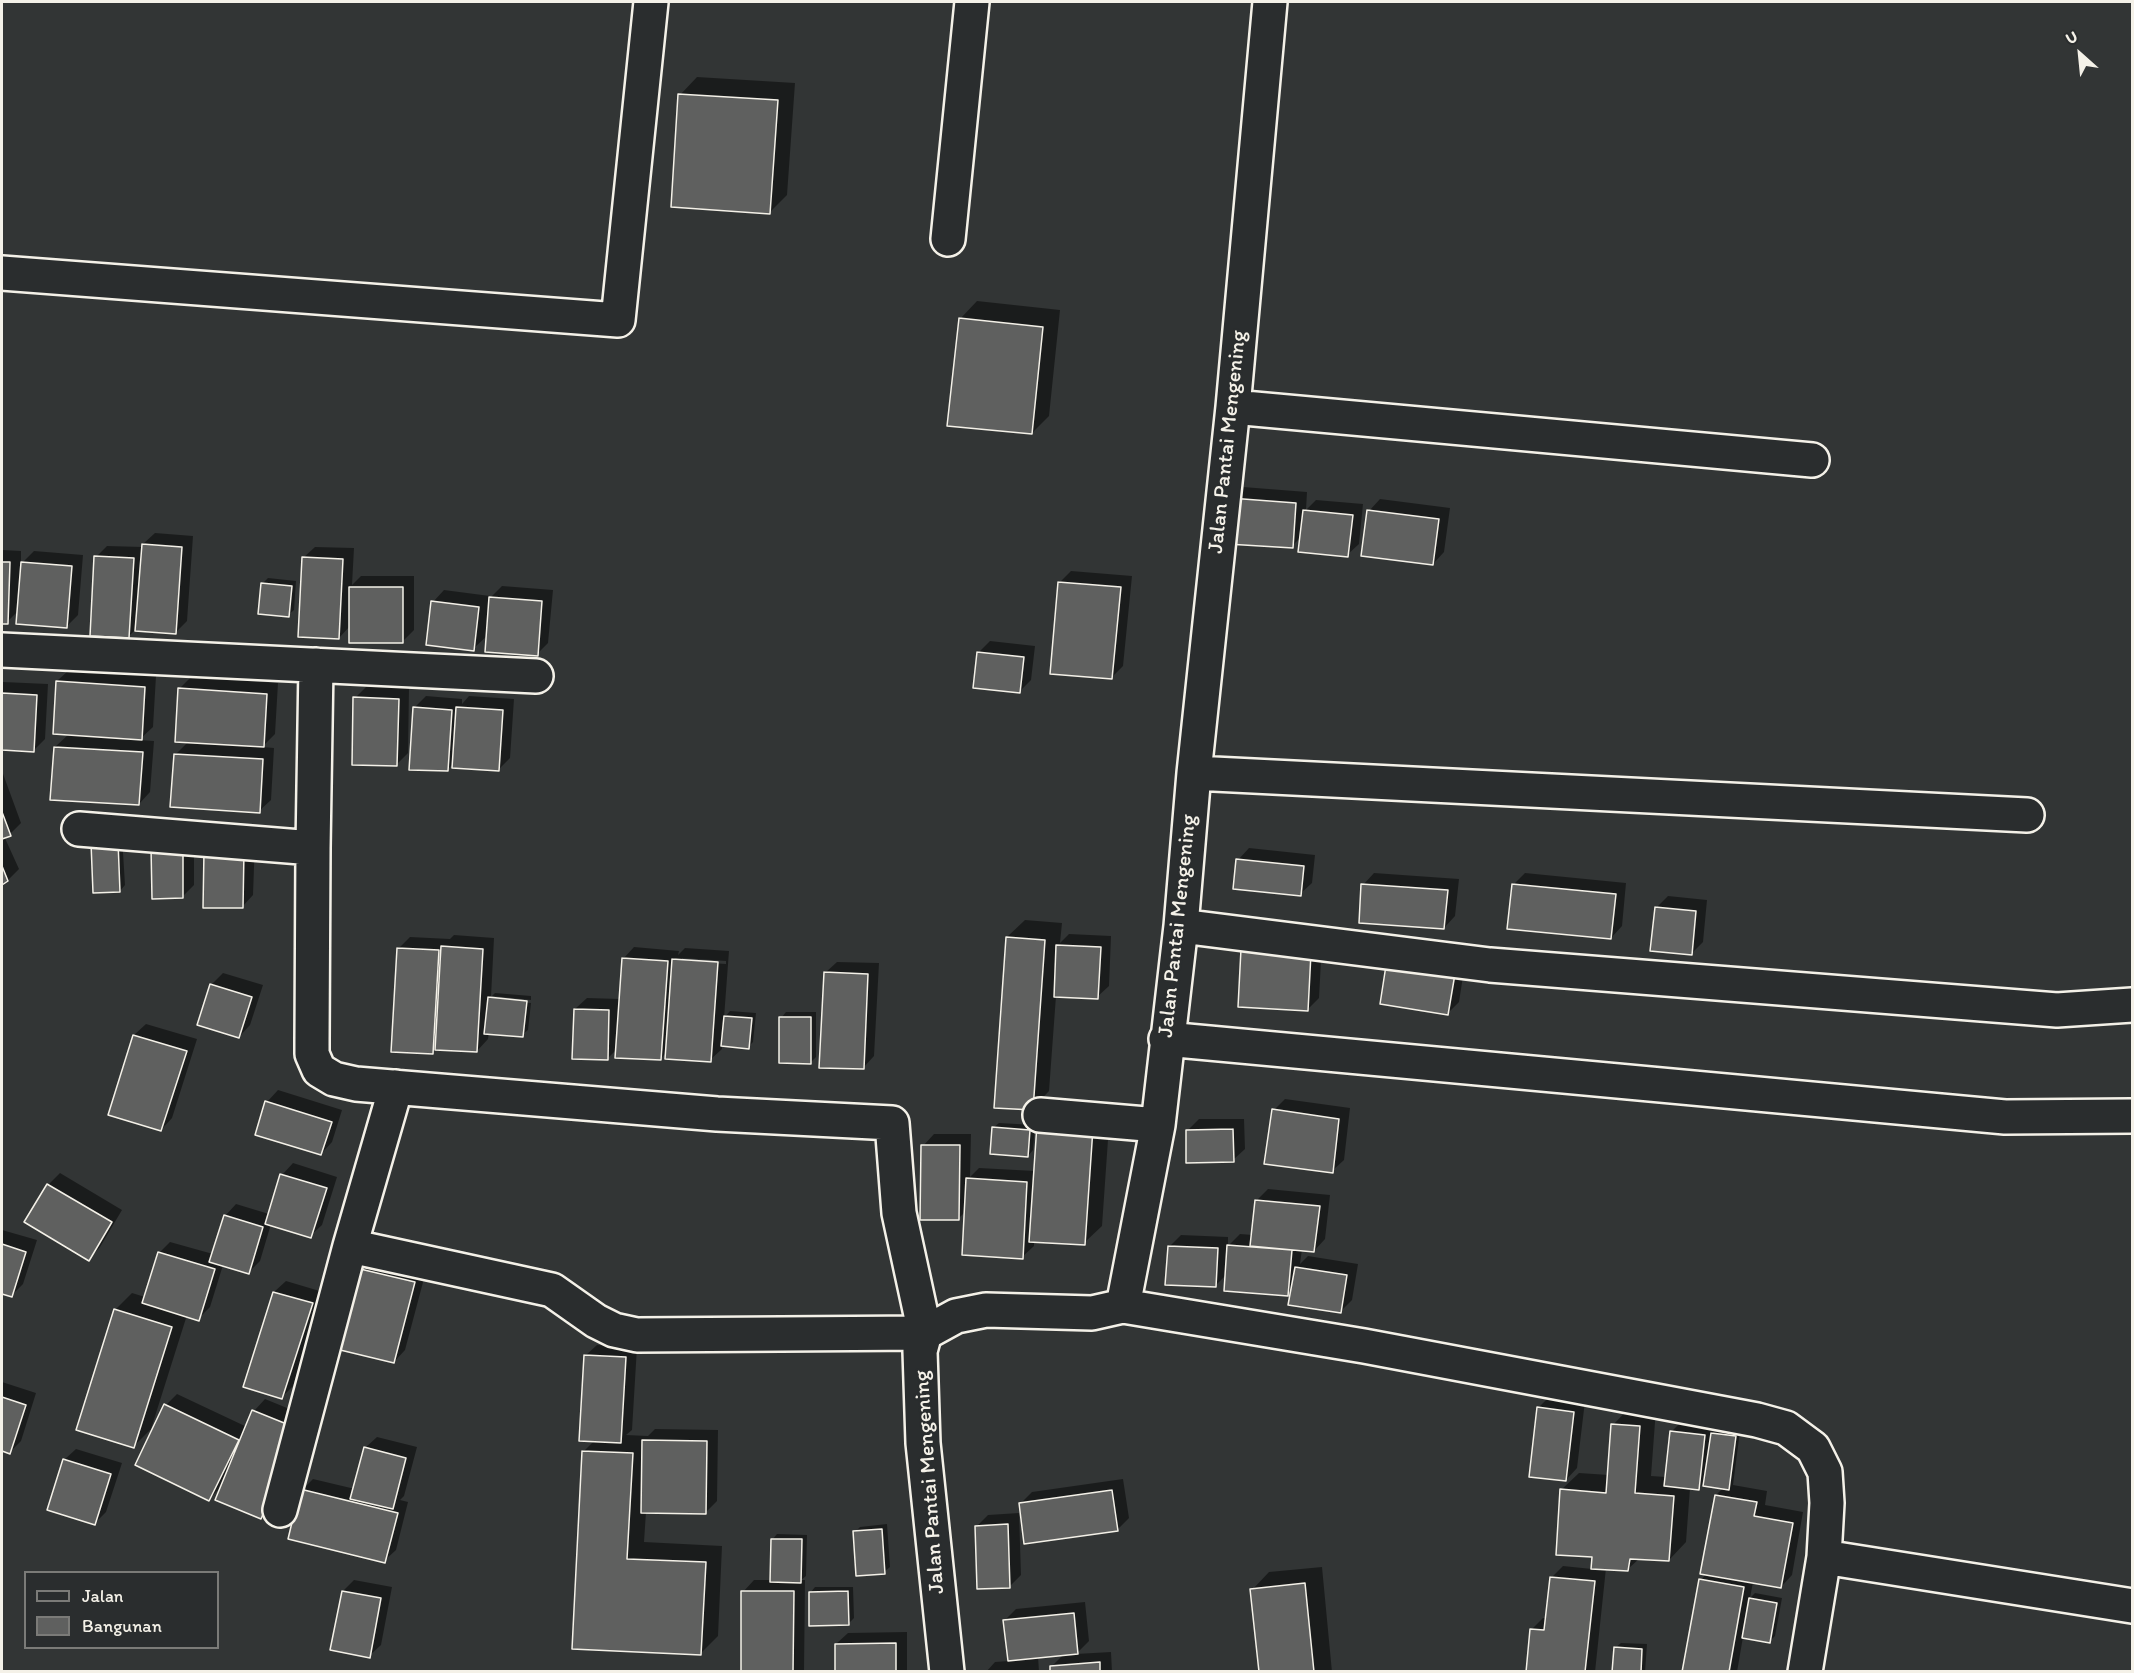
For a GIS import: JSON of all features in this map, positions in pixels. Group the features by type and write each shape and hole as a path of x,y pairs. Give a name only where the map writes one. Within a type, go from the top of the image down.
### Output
{"street":[{"path":"2,273 618,320 651,2"},
{"path":"948,238 972,2"},
{"name":"Jalan Pantai Mengening","path":"1123,1306 1158,1125 1166,1039 1181,926 1194,773 1233,407 1270,2"},
{"path":"1233,407 1812,460"},
{"path":"2,650 536,676"},
{"path":"316,665 312,1054 324,1075 356,1084 396,1088 717,1114 892,1123 899,1213 925,1333"},
{"path":"1194,773 2026,815"},
{"path":"80,830 313,848"},
{"path":"1181,926 1490,964 2057,1011 2133,1005"},
{"path":"1166,1039 2005,1117 2133,1116"},
{"path":"280,1510 350,1246 396,1088"},
{"path":"1040,1114 1158,1125"},
{"path":"350,1246 552,1290 597,1321 614,1329 637,1335 925,1333 956,1316 986,1310 1092,1312 1123,1306 1364,1346 1745,1418 1786,1428 1813,1448 1825,1472 1827,1503 1824,1557 1805,1671"},
{"name":"Jalan Pantai Mengening","path":"925,1333 920,1351 924,1443 947,1671"},
{"path":"1824,1557 2133,1606"}],"building":[{"path":"678,94 778,100 770,214 671,207"},
{"path":"959,318 1043,327 1032,434 947,426"},
{"path":"1230,498 1296,503 1293,548 1227,544"},
{"path":"1303,510 1353,515 1348,557 1298,552"},
{"path":"1367,510 1439,519 1433,565 1361,556"},
{"path":"142,544 182,547 176,634 135,631"},
{"path":"94,556 134,558 129,638 90,636"},
{"path":"302,557 343,559 339,639 298,637"},
{"path":"2,562 10,562 8,624 2,624"},
{"path":"21,562 72,566 67,628 16,624"},
{"path":"1058,582 1121,587 1112,679 1050,674"},
{"path":"261,583 292,586 289,617 258,614"},
{"path":"349,587 403,587 403,643 349,643"},
{"path":"489,597 542,601 538,656 485,652"},
{"path":"431,601 479,607 474,651 426,645"},
{"path":"977,652 1024,657 1020,693 973,688"},
{"path":"56,681 145,687 142,740 53,734"},
{"path":"178,688 267,694 264,747 175,742"},
{"path":"2,693 37,695 34,752 2,750"},
{"path":"353,697 399,699 397,766 352,765"},
{"path":"413,707 452,710 448,771 409,770"},
{"path":"456,707 503,710 499,771 452,768"},
{"path":"54,747 143,752 139,805 50,800"},
{"path":"174,754 263,759 260,813 170,807"},
{"path":"2,812 11,836 2,839"},
{"path":"118,841 120,892 93,893 91,843"},
{"path":"183,846 183,898 152,899 151,847"},
{"path":"204,851 244,851 243,908 203,908"},
{"path":"1236,859 1304,866 1301,896 1233,889"},
{"path":"2,866 8,881 2,885"},
{"path":"1361,884 1448,890 1444,929 1359,923"},
{"path":"1512,884 1616,894 1611,939 1507,929"},
{"path":"1655,907 1696,911 1692,955 1650,951"},
{"path":"1006,937 1045,940 1033,1110 994,1108"},
{"path":"1056,945 1101,947 1098,999 1054,997"},
{"path":"441,946 483,949 477,1052 435,1050"},
{"path":"397,948 439,950 433,1054 391,1052"},
{"path":"1241,949 1311,953 1308,1011 1238,1007"},
{"path":"622,958 668,961 661,1060 615,1058"},
{"path":"672,959 718,962 711,1062 665,1059"},
{"path":"1387,959 1456,968 1448,1015 1380,1004"},
{"path":"824,972 868,974 864,1069 819,1068"},
{"path":"210,984 252,997 239,1038 197,1025"},
{"path":"488,997 527,1001 523,1037 484,1034"},
{"path":"574,1009 609,1010 608,1060 572,1059"},
{"path":"724,1016 752,1018 749,1049 721,1046"},
{"path":"779,1017 811,1017 811,1064 779,1063"},
{"path":"133,1035 187,1051 161,1131 108,1115"},
{"path":"265,1101 332,1122 321,1155 255,1135"},
{"path":"1272,1109 1339,1119 1333,1173 1264,1164"},
{"path":"1037,1124 1093,1128 1085,1245 1029,1242"},
{"path":"992,1127 1030,1130 1028,1157 990,1154"},
{"path":"1233,1129 1234,1162 1186,1163 1186,1130"},
{"path":"921,1145 960,1145 959,1220 920,1220"},
{"path":"280,1174 327,1188 311,1238 265,1224"},
{"path":"966,1178 1027,1182 1023,1259 962,1255"},
{"path":"47,1184 112,1222 89,1261 24,1222"},
{"path":"1255,1200 1320,1206 1314,1252 1250,1246"},
{"path":"224,1215 263,1227 249,1274 209,1262"},
{"path":"2,1244 26,1252 12,1297 2,1294"},
{"path":"1227,1245 1292,1250 1288,1296 1224,1291"},
{"path":"1168,1246 1218,1248 1216,1287 1165,1285"},
{"path":"158,1252 215,1269 199,1321 142,1303"},
{"path":"1295,1267 1347,1275 1341,1313 1288,1305"},
{"path":"356,1268 415,1282 394,1363 336,1349"},
{"path":"273,1292 313,1303 282,1399 243,1387"},
{"path":"114,1309 172,1327 134,1448 76,1430"},
{"path":"584,1355 626,1357 621,1443 579,1441"},
{"path":"2,1397 26,1405 10,1454 2,1451"},
{"path":"164,1404 239,1440 209,1501 135,1465"},
{"path":"1537,1407 1574,1412 1566,1481 1529,1477"},
{"path":"252,1410 299,1429 261,1519 215,1500"},
{"path":"1611,1424 1640,1426 1635,1493 1674,1496 1669,1561 1630,1559 1628,1571 1591,1569 1592,1557 1556,1555 1560,1489 1606,1493"},
{"path":"1670,1431 1705,1435 1699,1490 1664,1486"},
{"path":"1711,1433 1736,1436 1729,1490 1703,1486"},
{"path":"642,1440 707,1441 706,1514 641,1513"},
{"path":"364,1447 406,1458 393,1509 350,1499"},
{"path":"582,1451 633,1453 627,1559 706,1562 701,1655 572,1649"},
{"path":"63,1459 111,1474 95,1525 47,1510"},
{"path":"300,1489 398,1513 385,1563 288,1539"},
{"path":"1112,1490 1118,1531 1024,1544 1019,1503"},
{"path":"1715,1495 1757,1502 1754,1516 1793,1523 1781,1588 1700,1574"},
{"path":"1008,1524 1010,1588 977,1589 975,1526"},
{"path":"882,1529 885,1574 856,1576 853,1531"},
{"path":"771,1539 802,1539 801,1583 770,1582"},
{"path":"1550,1577 1595,1581 1585,1672 1526,1672 1530,1629 1544,1630"},
{"path":"1699,1579 1744,1587 1729,1672 1682,1672"},
{"path":"1305,1583 1314,1672 1259,1672 1250,1589"},
{"path":"342,1591 381,1598 370,1658 330,1650"},
{"path":"741,1591 794,1591 793,1672 741,1672"},
{"path":"848,1591 849,1625 809,1626 809,1592"},
{"path":"1749,1598 1777,1603 1770,1643 1742,1638"},
{"path":"1074,1613 1078,1654 1008,1661 1003,1620"},
{"path":"896,1643 896,1672 835,1672 835,1644"},
{"path":"1614,1647 1642,1649 1641,1672 1612,1672"},
{"path":"1100,1662 1100,1672 1050,1672 1050,1666"}]}
